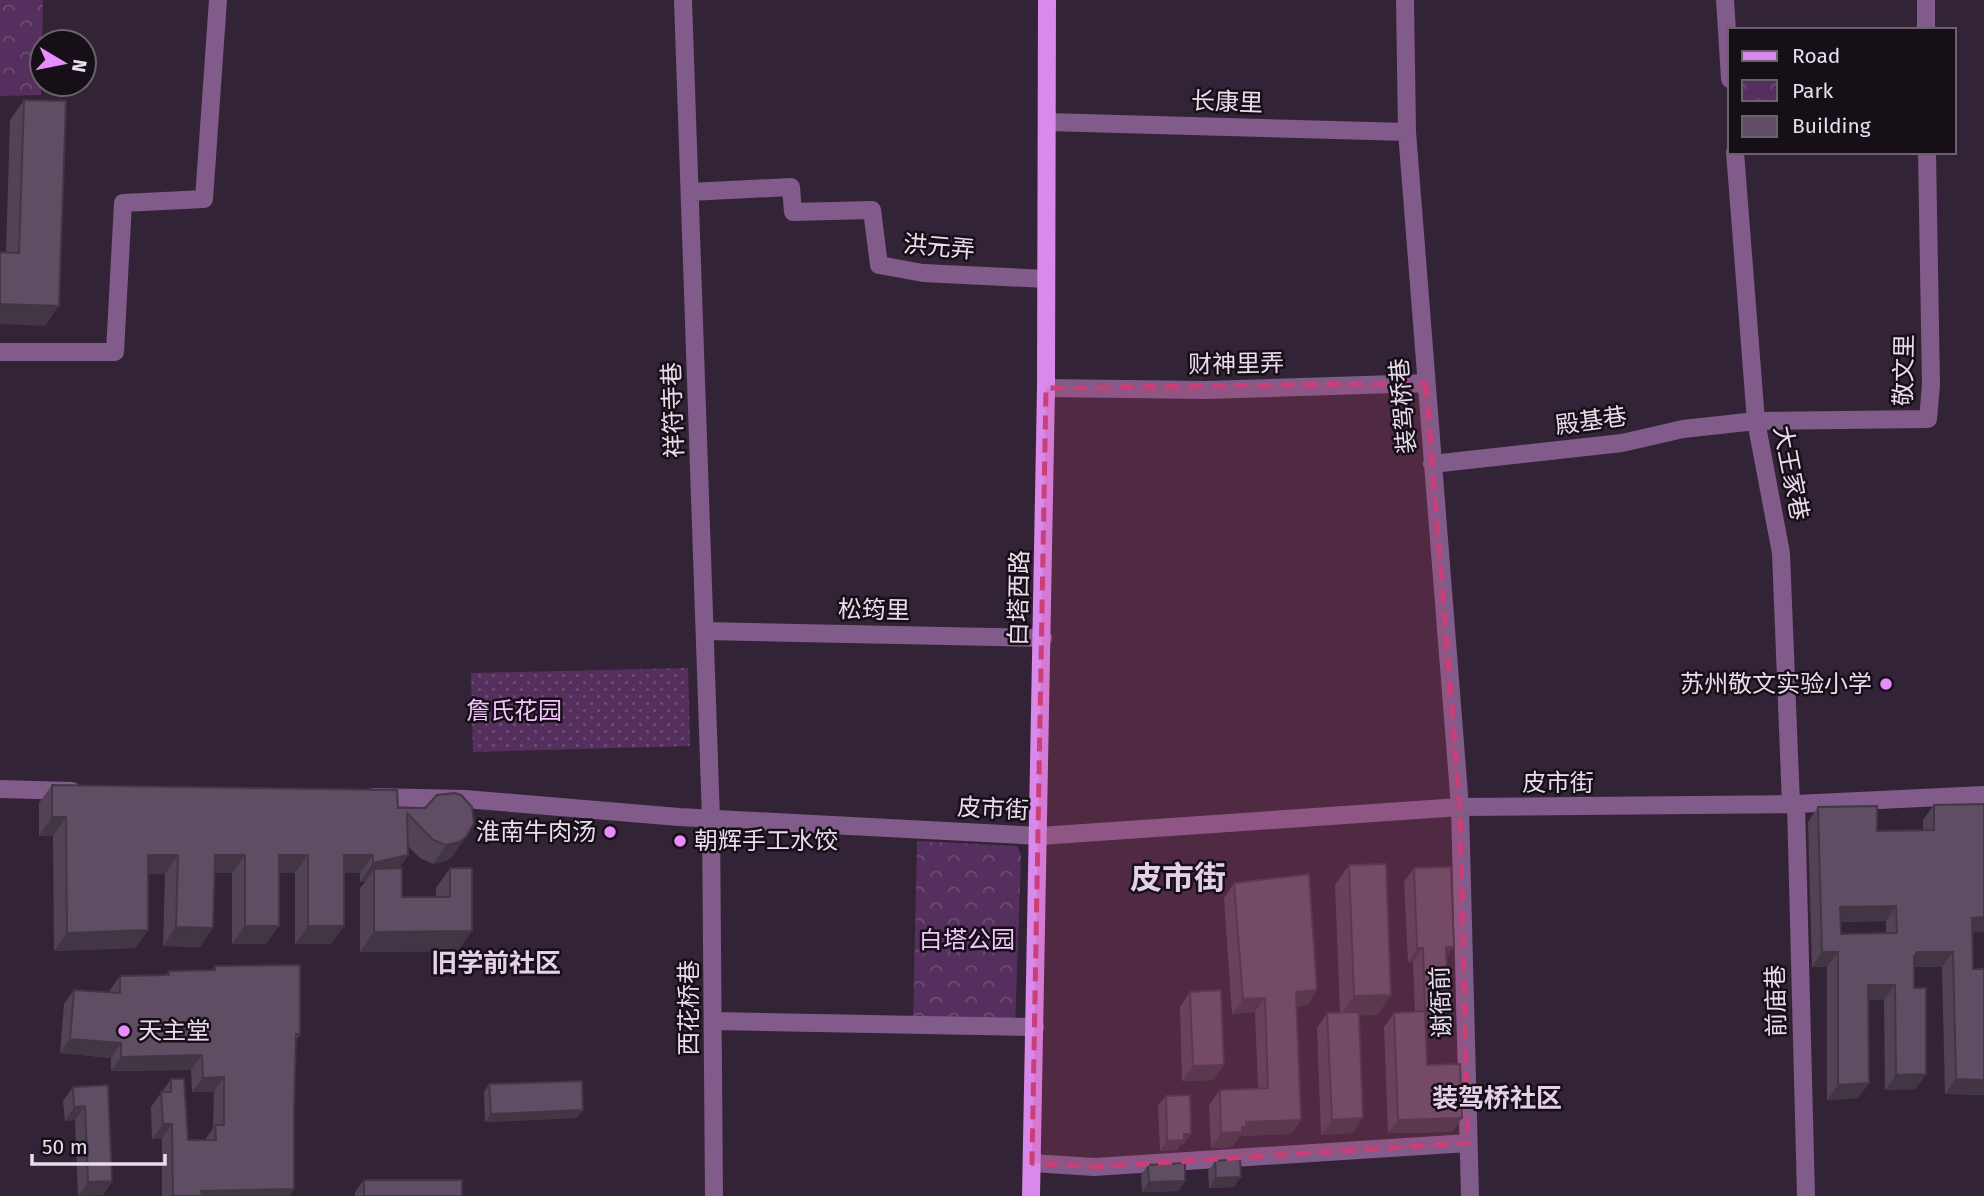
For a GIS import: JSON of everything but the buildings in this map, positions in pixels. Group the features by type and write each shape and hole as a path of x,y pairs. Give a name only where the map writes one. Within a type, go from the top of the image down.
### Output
{"main road":[{"name":"白塔西路","path":"1031,1196 1040,836 1046,388 1047,0"}],"street":[{"path":"0,352 116,352 123,203 204,199 218,0"},
{"name":"祥符寺巷","path":"683,0 711,819"},
{"name":"装驾桥巷","path":"1405,0 1407,132 1460,807"},
{"path":"1725,0 1728,47"},
{"path":"1926,0 1926,28"},
{"name":"长康里","path":"1047,122 1407,132"},
{"name":"大王家巷","path":"1735,154 1756,421 1782,553 1793,804"},
{"name":"敬文里","path":"1756,421 1928,419 1931,385 1927,154"},
{"name":"洪元弄","path":"690,192 791,187 793,212 872,210 879,265 923,273 1046,279"},
{"name":"财神里弄","path":"1046,388 1206,390 1426,383"},
{"name":"殿基巷","path":"1432,464 1622,443 1682,429 1756,421"},
{"name":"松筠里","path":"705,631 1042,638"},
{"path":"0,789 93,791"},
{"name":"皮市街","path":"355,796 465,799 711,819 1040,836 1460,807 1793,804 1984,795"},
{"name":"前庙巷","path":"1793,804 1806,1196"},
{"name":"谢衙前","path":"1460,807 1470,1196"},
{"name":"西花桥巷","path":"711,819 714,1196"},
{"path":"714,1021 1035,1027"},
{"path":"1032,1163 1094,1167 1468,1143"}],"highlighted area":[{"path":"1426,383 1460,807 1468,1143 1094,1167 1032,1163 1046,388"}],"green space":[{"path":"0,0 43,0 42,28 28,28 28,95 0,96"},
{"name":"詹氏花园","path":"688,668 690,746 473,752 471,673"},
{"name":"白塔公园","path":"917,841 1017,846 1021,855 1015,1027 913,1025"}],"place":[{"name":"苏州敬文实验小学","path":"1886,684"},
{"name":"淮南牛肉汤","path":"610,832"},
{"name":"朝辉手工水饺","path":"680,841"},
{"name":"天主堂","path":"124,1031"}],"district":[{"name":"皮市街","path":"1178,878"},
{"name":"旧学前社区","path":"496,963"},
{"name":"装驾桥社区","path":"1497,1098"}]}
